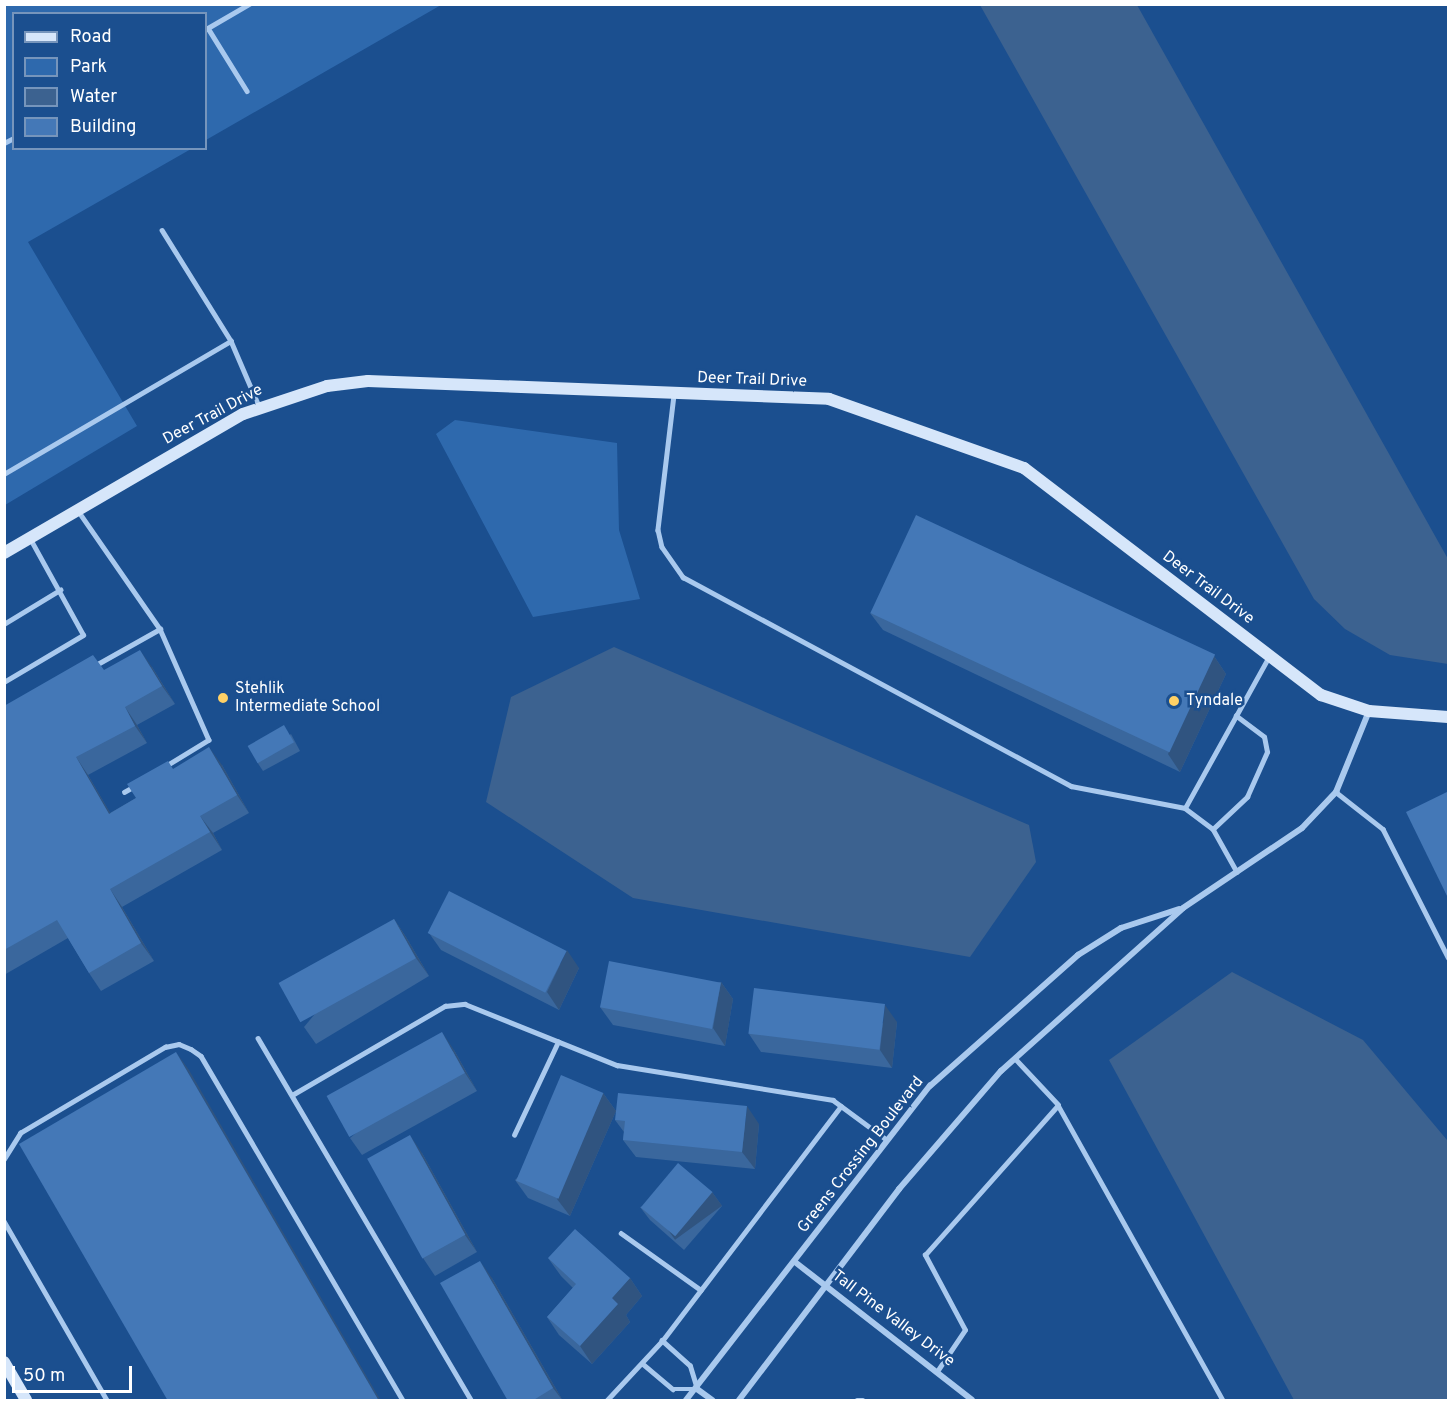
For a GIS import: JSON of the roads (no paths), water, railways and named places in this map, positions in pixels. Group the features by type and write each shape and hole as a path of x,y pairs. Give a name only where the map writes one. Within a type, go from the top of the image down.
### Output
{"street":[{"name":"Deer Trail Drive","path":"4,553 260,407 327,386 368,381 829,399 1024,468 1321,695 1369,711 1449,717"},
{"name":"Greens Crossing Boulevard","path":"739,1401 955,1120 1015,1059 1183,908 1302,828 1336,792 1369,711"},
{"name":"Greens Crossing Boulevard","path":"686,1401 930,1086 1078,955 1121,928 1183,908"},
{"name":"Tall Pine Valley Drive","path":"795,1262 938,1370 972,1401"},
{"path":"4,1362 26,1401"},
{"path":"697,1389 712,1401"}],"lane":[{"path":"247,91 207,28 249,4"},
{"path":"162,231 231,341 260,407"},
{"path":"4,474 231,341"},
{"path":"675,393 658,530 662,547 683,577 1071,786 1185,808 1213,829 1237,872"},
{"path":"77,510 160,629 209,740 153,775"},
{"path":"4,682 83,635 30,539"},
{"path":"4,624 60,590"},
{"path":"87,670 160,629"},
{"path":"1185,808 1270,656"},
{"path":"1213,829 1248,796 1267,752 1264,736 1236,716"},
{"path":"124,792 143,781"},
{"path":"1336,792 1383,829 1449,957"},
{"path":"292,1095 445,1006 465,1004 617,1065 833,1100 887,1140"},
{"path":"258,1038 471,1401"},
{"path":"514,1135 558,1041"},
{"path":"4,1159 20,1133 165,1047 179,1044 191,1049 201,1056 403,1401"},
{"path":"1015,1059 1058,1105 1223,1401"},
{"path":"938,1370 965,1330 925,1255 1058,1105"},
{"path":"607,1401 662,1341 841,1106"},
{"path":"5,1223 107,1401"},
{"path":"621,1233 701,1290"},
{"path":"643,1364 673,1389 697,1389 690,1366 662,1341"},
{"path":"857,1401 863,1401"}],"water":[{"path":"980,5 1137,5 1448,559 1448,664 1390,655 1345,629 1314,599"},
{"path":"614,647 1029,825 1036,862 970,957 633,898 486,802 511,697"},
{"path":"1232,972 1363,1040 1447,1140 1448,1400 1294,1400 1109,1060"}],"place":[{"name":"Stehlik Intermediate School","path":"223,698"},
{"name":"Tyndale","path":"1174,701"}]}
